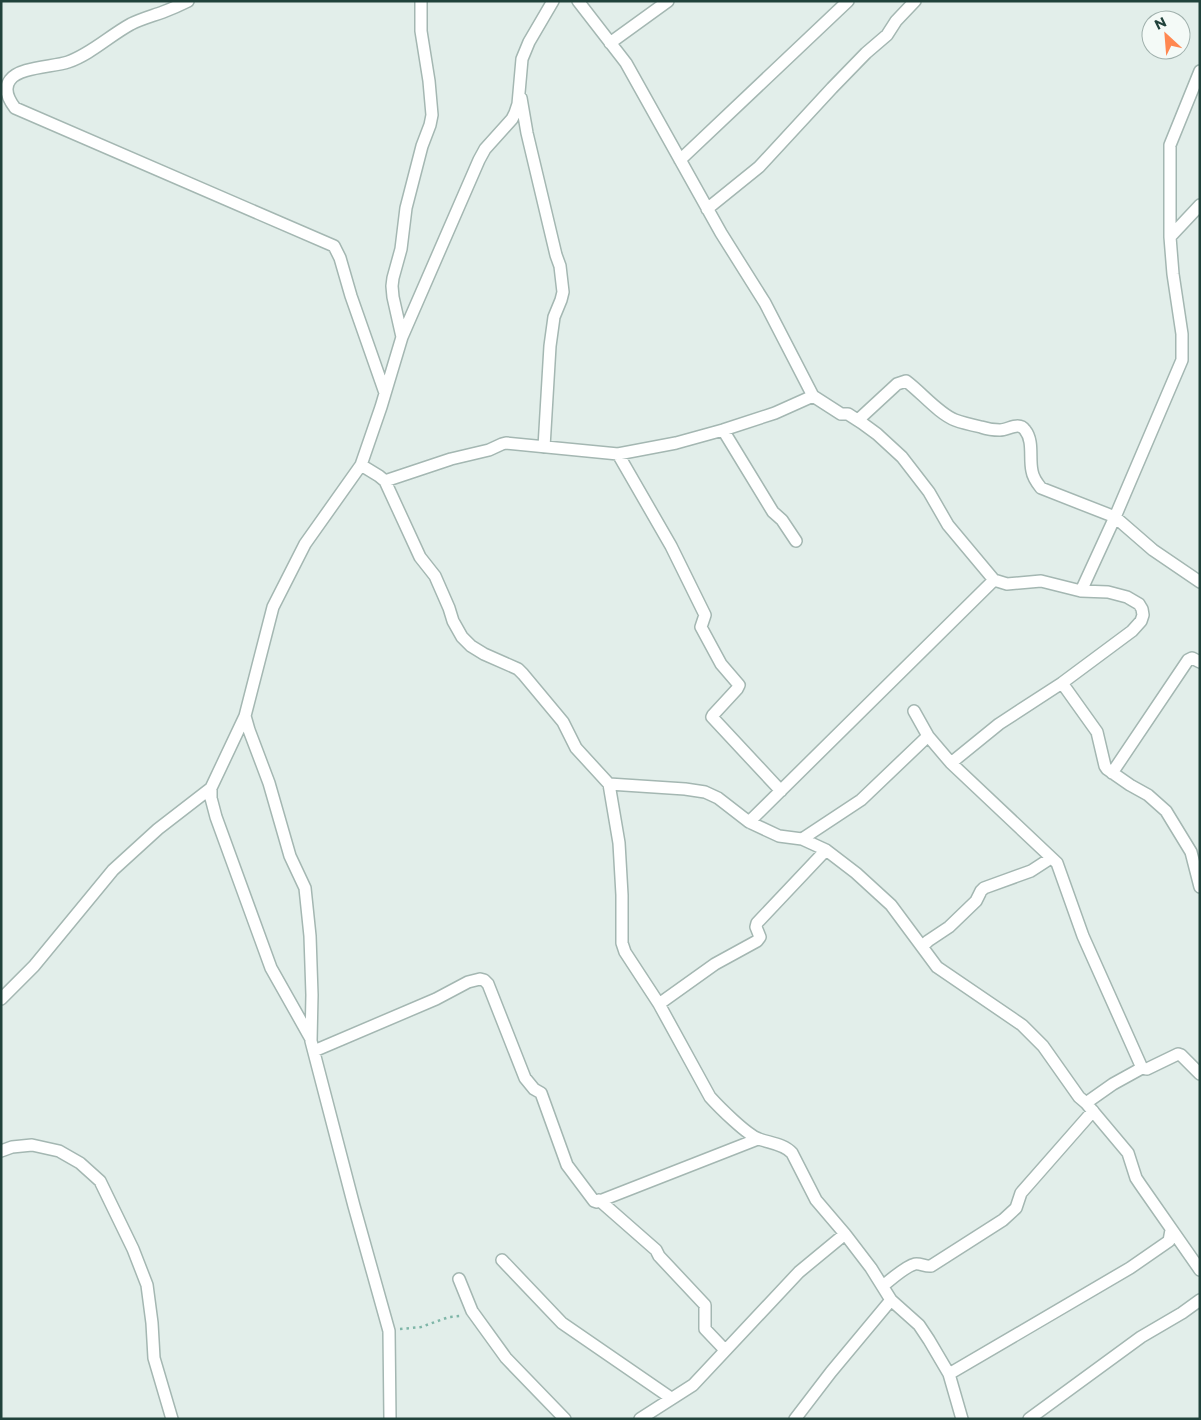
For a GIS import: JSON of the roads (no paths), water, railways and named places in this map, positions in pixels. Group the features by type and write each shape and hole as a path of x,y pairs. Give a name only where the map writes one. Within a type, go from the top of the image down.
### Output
{"street":[{"path":"188,1 131,24 92,50 68,62 22,72 14,76 6,90 9,100 14,108 334,246 340,258 385,393"},
{"path":"402,337 393,297 393,278 401,249 406,208 432,115 429,81 420,31 421,1"},
{"path":"390,1419 389,1331 312,1046 268,959 210,798 212,788 244,716 273,607 305,544 361,465 402,337 479,160 485,149 512,119 515,113 518,104 522,59 529,42 553,1"},
{"path":"578,1 626,64 707,209 764,303 813,396 841,414 848,414 858,420 877,434 902,457 929,492 948,525 994,580 1007,584 1041,581 1081,591 1108,592 1127,597 1139,604 1142,609 1141,621 1132,631 1062,683 999,724 951,763"},
{"path":"610,42 668,1"},
{"path":"680,160 848,1"},
{"path":"707,209 758,167 866,53 887,35 896,21 913,2"},
{"path":"1081,591 1115,517 1182,360 1182,334 1173,274 1170,237 1170,145 1200,72"},
{"path":"519,83 527,133 560,266 563,292 554,317 550,346 544,447"},
{"path":"1170,237 1200,205"},
{"path":"858,420 897,384 906,381 934,406 954,420 987,429 1002,430 1021,426 1025,429 1028,436 1032,471 1034,478 1041,488 1115,517 1153,550 1200,582"},
{"path":"384,481 451,459 489,450 506,443 618,454 676,443 775,413 813,396"},
{"path":"723,430 773,512 782,520 796,541"},
{"path":"618,454 671,546 705,615 702,627 721,664 738,685 737,689 712,718 781,791"},
{"path":"361,465 384,481 420,557 435,576 453,621 462,636 470,646 523,674 563,722 576,748 609,784 619,843 622,943 624,952 659,1004 710,1097 720,1108 758,1139"},
{"path":"749,822 994,580"},
{"path":"1112,773 1188,660 1192,658 1200,662"},
{"path":"1062,683 1097,732 1105,766 1112,773 1162,806 1195,856 1200,887"},
{"path":"914,711 928,736 951,763 1057,863 1083,936 1142,1068"},
{"path":"244,716 269,783 290,856 305,888 310,936 312,1046"},
{"path":"802,839 861,800 928,736"},
{"path":"609,784 685,788 705,792 718,798 749,822 779,836 802,839 826,850 856,873 891,905 923,946 937,968 1022,1025 1042,1046 1079,1097 1128,1153 1136,1178 1200,1270"},
{"path":"1,999 34,966 113,870 158,829 212,788"},
{"path":"659,1004 715,964 757,941 760,937 756,923 826,850"},
{"path":"923,946 949,927 976,901 984,888 1031,871 1051,858"},
{"path":"312,1046 436,999 468,982 480,979 488,984 526,1078 534,1089 541,1093 567,1165 594,1202 758,1139 766,1140 789,1149 816,1200 845,1234 892,1300 919,1326 929,1340 948,1374 962,1419"},
{"path":"883,1286 915,1264 931,1266 1003,1220 1016,1208 1021,1193 1089,1107 1113,1084 1142,1068 1147,1069 1178,1054 1200,1074"},
{"path":"1,1151 12,1147 32,1145 59,1151 80,1163 100,1181 133,1249 147,1285 154,1358 172,1419"},
{"path":"600,1200 656,1250 659,1256 705,1305 705,1329 725,1350"},
{"path":"948,1374 1130,1268 1169,1241 1171,1230"},
{"path":"640,1419 693,1385 799,1272 845,1234"},
{"path":"502,1260 562,1323 671,1398"},
{"path":"459,1279 474,1316 553,1414 564,1419"},
{"path":"795,1419 831,1372 892,1300"},
{"path":"1029,1419 1141,1337 1200,1300"}]}
